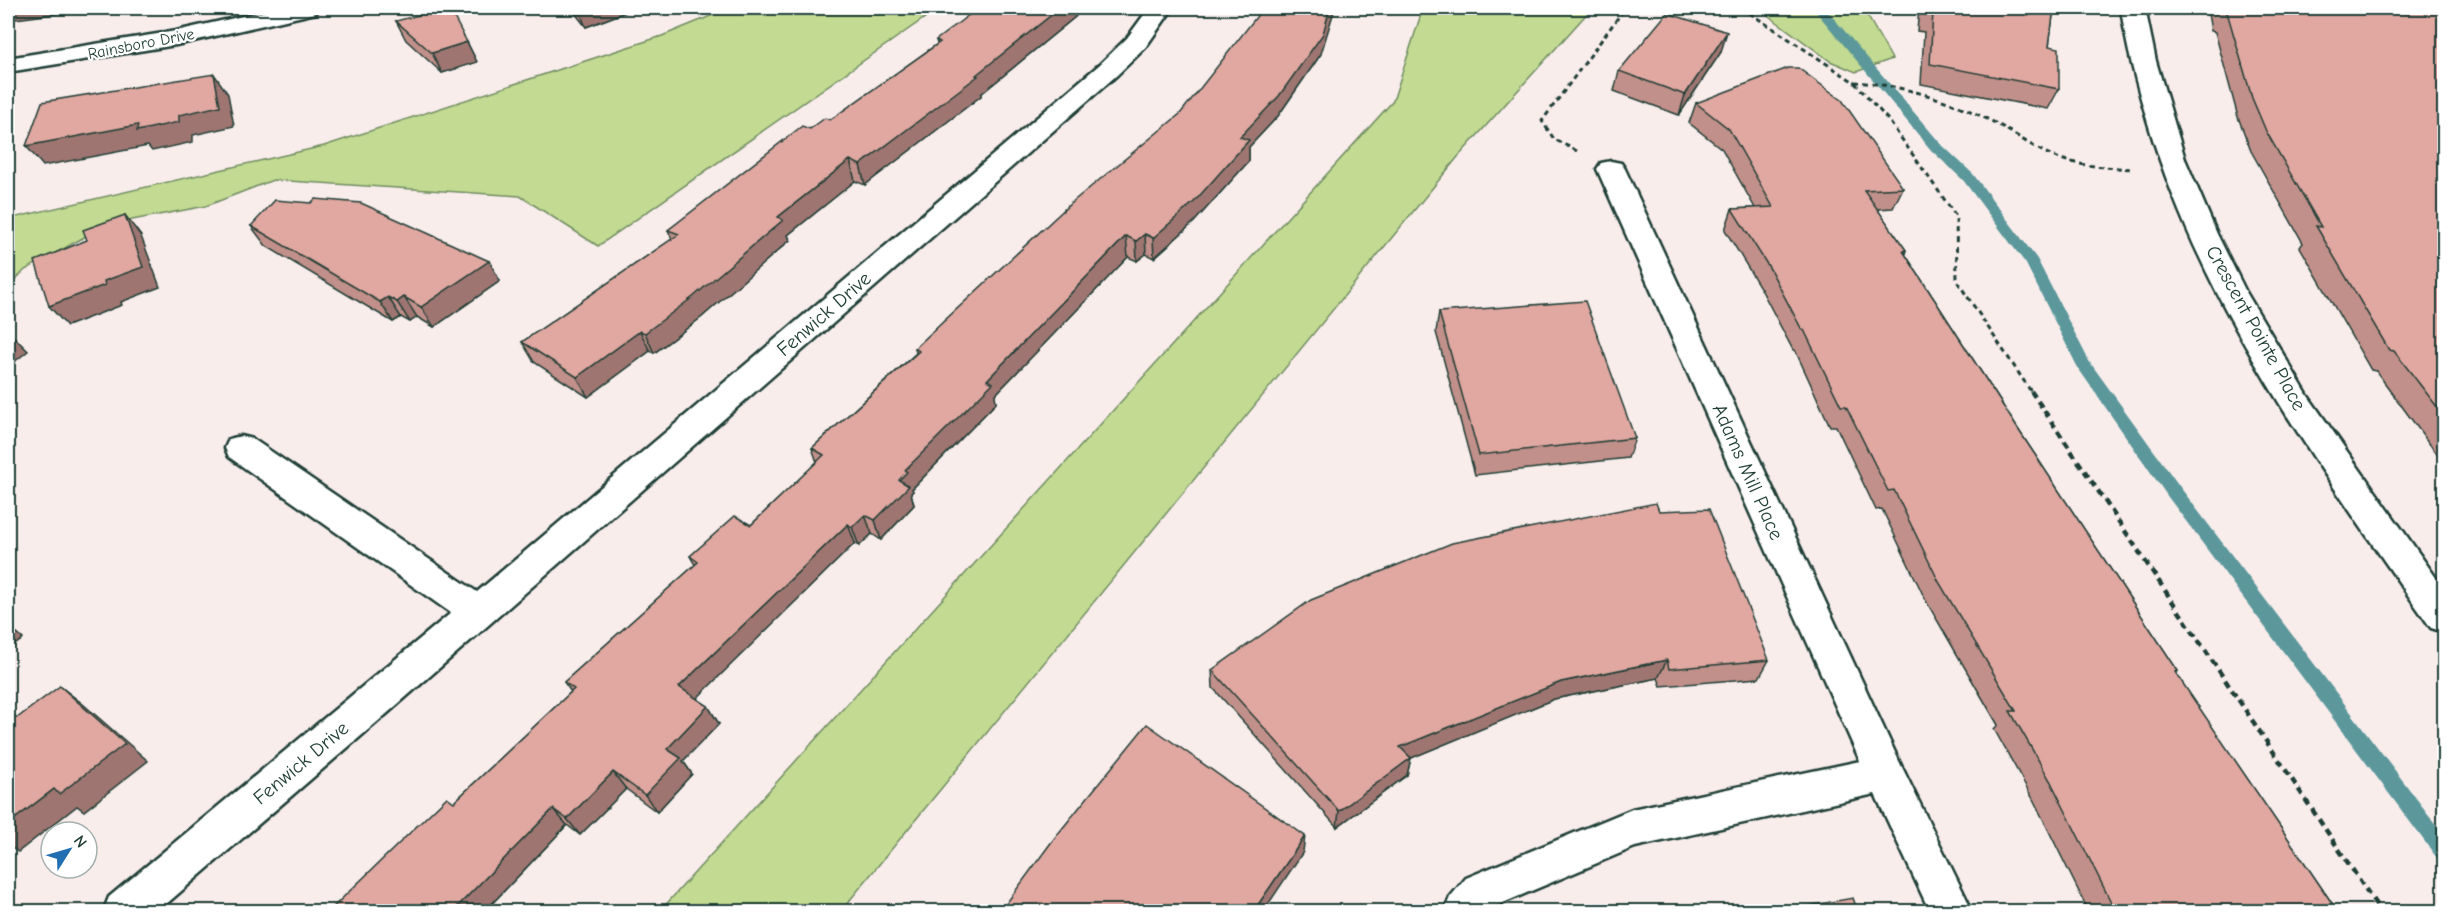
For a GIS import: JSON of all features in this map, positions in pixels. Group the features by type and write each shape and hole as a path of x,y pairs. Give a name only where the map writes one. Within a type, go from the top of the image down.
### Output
{"street":[{"name":"Rainsboro Drive","path":"8,65 176,38 308,8"},
{"name":"Fenwick Drive","path":"124,912 478,612 1108,70 1136,43 1161,8"},
{"name":"Crescent Pointe Place","path":"2133,8 2136,41 2177,174 2224,276 2286,389 2360,500 2445,617"},
{"name":"Adams Mill Place","path":"1611,169 1886,774 1952,912"},
{"path":"241,448 478,612"},
{"path":"1465,912 1481,892 1632,828 1886,774"}],"path":[{"path":"1611,169 1554,139 1542,121 1625,8"},
{"path":"1742,8 1854,82 1889,121 1956,216 1958,281 2381,912"},
{"path":"1854,82 1896,85 1985,119 2055,157 2074,163 2177,174"}],"green space":[{"path":"730,8 939,8 598,246 520,196 273,180 206,206 106,225 25,270 8,287 8,219 324,146 662,36"},
{"path":"1423,8 1592,8 1457,158 841,911 660,911 1393,101"},
{"path":"1758,8 1863,8 1892,59 1856,72 1830,61"}],"building":[{"path":"449,8 467,42 432,53 396,21"},
{"path":"978,8 1060,8 976,75 978,76 860,165 850,160 778,217 783,220 693,297 645,333 640,331 577,377 522,342 679,234 668,230 802,126 810,129 825,118 830,120 940,42 936,40"},
{"path":"1260,8 1330,8 1323,34 1279,96 1240,137 1249,140 1194,202 1153,238 1145,234 1136,241 1126,236 987,380 993,383 905,470 907,472 899,480 909,486 875,520 865,515 852,527 848,524 679,687 708,706 667,749 681,758 645,795 613,772 567,819 553,809 452,912 328,912 447,797 454,802 574,689 564,682 698,562 690,556 735,516 751,525 824,455 812,448 919,351 915,348 1071,203 1180,114 1257,16"},
{"path":"1926,8 2054,8 2049,46 2059,48 2059,89 1930,64 1933,12 1926,11"},
{"path":"2222,8 2445,8 2445,417 2394,351 2389,350 2316,226 2321,227 2266,131 2252,98 2227,12"},
{"path":"1667,13 1727,32 1685,95 1619,71"},
{"path":"1788,68 1798,68 1842,100 1903,188 1864,190 1906,250 1903,251 2178,671 2175,672 2338,912 2116,912 2051,782 2010,711 2016,711 1939,582 1894,490 1888,491 1846,406 1841,406 1804,330 1770,269 1732,209 1773,207 1729,129 1696,103"},
{"path":"214,74 220,106 179,115 179,122 137,131 138,125 26,146 42,102"},
{"path":"315,199 361,203 489,261 421,307 404,297 397,302 388,297 380,302 251,226 275,200 311,203"},
{"path":"125,215 143,267 104,281 105,285 49,306 35,261 87,240 83,230"},
{"path":"1585,301 1635,438 1479,455 1439,312"},
{"path":"1656,503 1659,511 1709,509 1769,660 1669,669 1667,660 1561,682 1400,747 1411,758 1339,811 1212,670 1311,600 1452,543"},
{"path":"60,686 125,744 59,794 54,789 8,824 8,710 17,718"},
{"path":"1147,724 1305,836 1253,912 1000,912 1053,840"},
{"path":"1853,898 1858,912 1774,912"}],"waterway":[{"path":"1819,8 1936,147 1968,177 2032,262 2083,364 2174,492 2444,851"}]}
